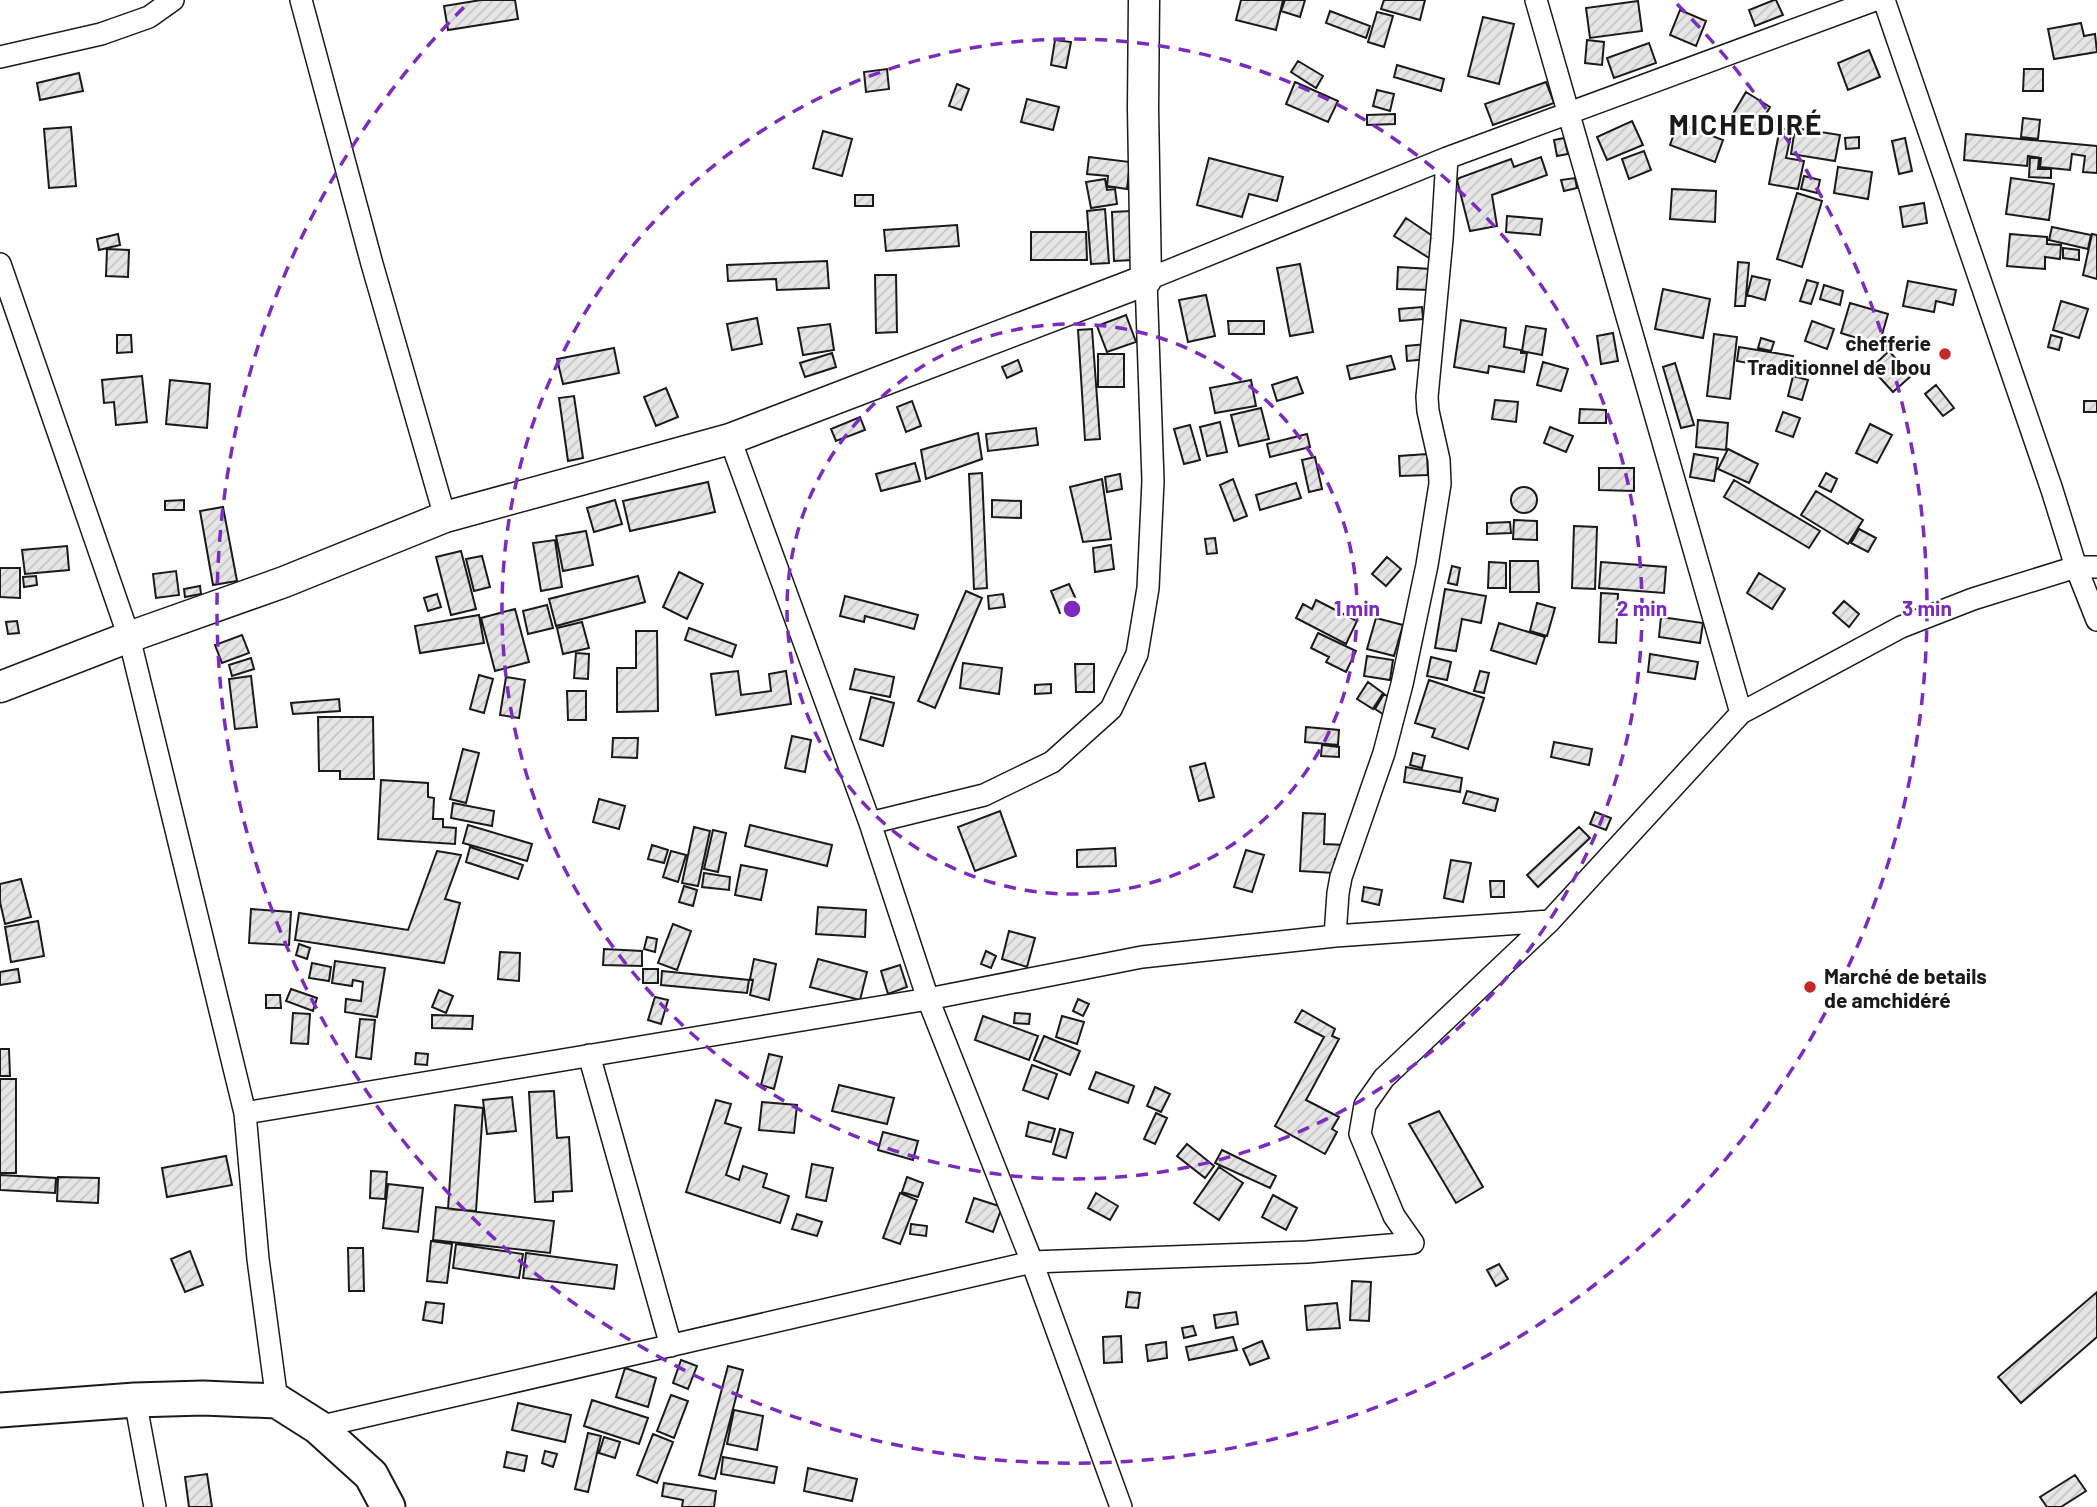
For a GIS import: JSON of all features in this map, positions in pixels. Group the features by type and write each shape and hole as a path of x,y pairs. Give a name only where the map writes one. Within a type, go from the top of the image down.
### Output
{"main road":[{"path":"0,1410 135,1400 203,1398 276,1401 318,1427 370,1475 388,1507"}],"street":[{"path":"0,57 101,34 149,17 173,0"},
{"path":"302,0 372,264 445,517"},
{"path":"870,823 984,795 1052,762 1111,709 1137,654 1149,587 1153,481 1146,280 1144,0"},
{"path":"1536,0 1741,713"},
{"path":"0,687 129,637 284,582 445,517 730,439 1146,280 1447,158 1875,0"},
{"path":"1884,0 2076,567 2097,620"},
{"path":"1335,936 1341,877 1384,753 1402,684 1427,565 1440,484 1439,460 1427,397 1447,158"},
{"path":"0,264 129,637 245,1113 258,1259 276,1401"},
{"path":"730,439 870,823 928,999 1032,1262 1121,1507"},
{"path":"318,1427 1032,1262 1307,1252 1413,1243 1394,1216 1360,1134 1365,1105 1384,1078 1550,921 1741,713 1901,627 1973,599 2076,567 2097,567"},
{"path":"245,1113 928,999 1142,957 1335,936 1550,921"},
{"path":"589,1055 671,1346"},
{"path":"135,1400 155,1507"}],"building":[{"path":"481,0 515,0 518,19 448,30 444,6"},
{"path":"1241,0 1283,0 1276,30 1236,20"},
{"path":"1285,0 1305,0 1300,17 1281,11"},
{"path":"1384,0 1425,0 1420,20 1381,9"},
{"path":"1774,0 1783,15 1755,26 1749,10"},
{"path":"1638,1 1642,31 1590,38 1586,8"},
{"path":"1680,10 1706,21 1696,46 1670,35"},
{"path":"1330,11 1370,26 1366,38 1326,23"},
{"path":"1377,12 1393,16 1384,47 1368,42"},
{"path":"1483,17 1514,24 1499,84 1468,76"},
{"path":"2081,23 2084,36 2095,34 2097,52 2054,59 2048,29"},
{"path":"1055,40 1071,42 1066,68 1051,65"},
{"path":"1587,40 1604,42 1602,65 1585,63"},
{"path":"1649,43 1656,63 1614,78 1607,58"},
{"path":"1869,50 1880,77 1848,90 1838,63"},
{"path":"1298,61 1323,76 1316,88 1291,72"},
{"path":"1397,65 1444,79 1441,91 1394,77"},
{"path":"887,69 889,89 866,92 864,72"},
{"path":"2024,69 2043,69 2043,91 2023,91"},
{"path":"79,73 83,91 40,100 37,83"},
{"path":"1295,82 1338,101 1328,122 1286,104"},
{"path":"1546,82 1554,103 1493,125 1485,104"},
{"path":"957,84 969,89 961,110 949,106"},
{"path":"1377,90 1394,94 1390,111 1373,106"},
{"path":"1746,92 1770,107 1754,134 1730,119"},
{"path":"1027,99 1059,107 1053,130 1021,122"},
{"path":"1395,114 1395,124 1367,125 1367,115"},
{"path":"2023,118 2040,120 2038,139 2021,137"},
{"path":"1632,121 1643,145 1607,160 1597,137"},
{"path":"1678,123 1723,140 1715,162 1670,145"},
{"path":"71,127 76,186 49,188 44,129"},
{"path":"1780,128 1792,130 1786,158 1804,161 1798,189 1769,184"},
{"path":"1795,128 1840,135 1835,161 1791,154"},
{"path":"823,131 852,139 842,176 813,168"},
{"path":"1966,134 2097,146 2097,173 2083,172 2085,156 2072,154 2070,170 2040,167 2041,158 2028,156 2027,166 1964,160"},
{"path":"1859,137 1859,148 1846,149 1845,138"},
{"path":"1564,138 1568,154 1557,156 1554,140"},
{"path":"1905,138 1912,171 1899,174 1892,141"},
{"path":"1644,151 1651,170 1629,179 1622,159"},
{"path":"1089,157 1130,162 1127,189 1107,186 1108,176 1087,174"},
{"path":"1541,157 1547,175 1492,195 1497,226 1470,231 1457,180 1511,159 1514,167"},
{"path":"1209,158 1283,177 1277,201 1249,194 1242,217 1197,205"},
{"path":"2030,158 2039,158 2038,169 2051,169 2051,178 2029,177"},
{"path":"1838,167 1872,172 1868,199 1834,193"},
{"path":"1804,176 1820,180 1817,193 1801,189"},
{"path":"1575,178 1577,188 1564,191 1561,180"},
{"path":"2011,178 2054,184 2049,220 2006,214"},
{"path":"1105,179 1107,190 1115,189 1117,204 1091,208 1086,182"},
{"path":"1672,189 1716,191 1715,222 1670,219"},
{"path":"1797,193 1822,201 1802,267 1777,259"},
{"path":"855,195 873,195 873,206 855,206"},
{"path":"1924,203 1927,223 1903,227 1900,207"},
{"path":"1105,209 1109,263 1091,264 1087,211"},
{"path":"1131,211 1133,260 1114,261 1112,212"},
{"path":"1507,216 1542,219 1540,235 1506,232"},
{"path":"1406,218 1440,241 1429,258 1394,236"},
{"path":"957,225 959,246 886,251 884,230"},
{"path":"2052,227 2091,235 2088,249 2049,240"},
{"path":"1031,232 1086,232 1087,260 1031,260"},
{"path":"118,234 120,245 99,250 97,239"},
{"path":"2010,234 2047,237 2047,244 2061,245 2060,259 2045,257 2045,269 2007,266"},
{"path":"2092,234 2097,235 2097,279 2083,275"},
{"path":"2063,248 2079,250 2079,260 2063,258"},
{"path":"107,249 129,250 128,277 106,276"},
{"path":"827,261 829,288 777,290 776,279 728,281 727,265"},
{"path":"1738,262 1749,263 1745,306 1735,306"},
{"path":"1300,264 1313,332 1290,336 1277,268"},
{"path":"1398,267 1431,269 1430,290 1397,289"},
{"path":"875,275 896,275 897,332 876,333"},
{"path":"1752,276 1770,280 1765,300 1747,295"},
{"path":"1807,280 1818,283 1811,304 1800,301"},
{"path":"1908,281 1956,290 1953,305 1936,301 1934,312 1903,306"},
{"path":"1824,285 1843,291 1840,305 1820,299"},
{"path":"1663,289 1710,299 1703,338 1655,329"},
{"path":"1206,295 1215,336 1188,342 1179,300"},
{"path":"2061,301 2088,309 2079,338 2053,330"},
{"path":"1850,303 1888,314 1879,345 1841,333"},
{"path":"1422,307 1423,319 1400,321 1399,309"},
{"path":"1126,315 1136,342 1107,352 1097,326"},
{"path":"757,318 762,344 732,350 727,324"},
{"path":"1461,320 1506,328 1504,347 1527,353 1524,372 1489,366 1488,373 1454,367"},
{"path":"1228,321 1264,321 1264,334 1229,334"},
{"path":"1812,321 1834,329 1827,349 1805,341"},
{"path":"830,324 834,350 803,355 798,328"},
{"path":"1526,326 1546,329 1542,355 1522,351"},
{"path":"1092,329 1100,439 1085,440 1078,330"},
{"path":"1613,333 1618,361 1601,364 1597,336"},
{"path":"1714,334 1737,337 1730,399 1707,396"},
{"path":"117,335 131,335 132,352 117,353"},
{"path":"2051,335 2062,338 2059,350 2048,347"},
{"path":"1761,338 1774,342 1771,351 1758,348"},
{"path":"1427,344 1429,359 1407,361 1406,346"},
{"path":"1739,347 1793,356 1791,371 1737,361"},
{"path":"614,348 619,373 563,384 557,359"},
{"path":"1889,351 1911,376 1893,392 1871,368"},
{"path":"832,353 836,367 805,377 800,363"},
{"path":"1098,354 1124,354 1124,387 1098,387"},
{"path":"1391,356 1395,369 1350,379 1347,366"},
{"path":"1018,360 1022,371 1007,378 1002,367"},
{"path":"1543,362 1568,369 1561,391 1537,385"},
{"path":"1675,363 1694,425 1681,428 1663,367"},
{"path":"142,376 147,422 116,425 114,402 104,403 102,380"},
{"path":"1793,376 1808,380 1802,400 1788,396"},
{"path":"1297,377 1303,393 1277,401 1272,385"},
{"path":"170,380 210,384 207,428 166,424"},
{"path":"1251,380 1256,406 1215,413 1210,388"},
{"path":"1936,385 1954,408 1943,416 1925,394"},
{"path":"666,388 678,417 656,426 644,397"},
{"path":"574,396 583,458 568,461 559,398"},
{"path":"1495,400 1518,402 1516,422 1492,419"},
{"path":"912,401 921,426 906,432 897,407"},
{"path":"2084,401 2097,401 2097,412 2084,412"},
{"path":"1261,408 1269,439 1239,446 1231,415"},
{"path":"1580,409 1606,410 1606,423 1579,423"},
{"path":"1783,412 1800,418 1793,437 1776,431"},
{"path":"860,417 865,430 836,441 831,429"},
{"path":"1698,420 1728,423 1726,450 1696,447"},
{"path":"1220,422 1227,452 1207,456 1200,427"},
{"path":"1870,424 1892,435 1877,463 1856,453"},
{"path":"1190,425 1200,460 1184,464 1174,429"},
{"path":"1550,427 1573,436 1566,452 1544,443"},
{"path":"1036,428 1038,445 988,451 986,434"},
{"path":"978,433 982,459 926,479 921,450"},
{"path":"1307,434 1310,447 1270,457 1267,444"},
{"path":"1728,449 1758,464 1749,483 1718,469"},
{"path":"1427,454 1428,475 1400,476 1399,456"},
{"path":"1694,454 1718,458 1714,481 1690,477"},
{"path":"1315,457 1322,489 1309,492 1302,460"},
{"path":"915,463 920,481 881,491 876,474"},
{"path":"1599,468 1634,468 1634,491 1599,490"},
{"path":"982,473 987,588 974,589 969,474"},
{"path":"1826,473 1837,479 1831,492 1819,486"},
{"path":"1120,474 1122,489 1107,492 1105,477"},
{"path":"1102,479 1111,539 1083,542 1070,487"},
{"path":"1233,479 1247,516 1234,521 1220,485"},
{"path":"1734,480 1820,531 1809,548 1724,497"},
{"path":"708,482 715,512 630,531 623,501"},
{"path":"1296,483 1301,498 1260,510 1256,495"},
{"path":"1524,487 1533,491 1537,500 1533,509 1524,513 1515,509 1511,500 1515,491"},
{"path":"1816,491 1863,520 1848,544 1801,515"},
{"path":"184,500 184,510 165,510 165,501"},
{"path":"615,500 622,524 594,532 587,508"},
{"path":"992,500 1021,501 1021,518 992,517"},
{"path":"223,507 237,581 213,585 200,511"},
{"path":"1514,520 1537,521 1537,540 1513,539"},
{"path":"1510,522 1511,533 1487,534 1487,523"},
{"path":"1574,526 1597,527 1595,589 1572,588"},
{"path":"1859,529 1876,538 1868,552 1851,543"},
{"path":"586,531 593,565 563,571 556,536"},
{"path":"1215,538 1217,553 1207,554 1205,539"},
{"path":"555,540 562,587 541,591 533,543"},
{"path":"1111,545 1114,569 1095,572 1093,548"},
{"path":"67,546 69,570 25,574 22,550"},
{"path":"461,551 476,609 451,615 436,557"},
{"path":"482,556 490,587 474,591 466,559"},
{"path":"1387,557 1401,569 1386,586 1372,574"},
{"path":"1510,561 1538,561 1539,592 1510,592"},
{"path":"1489,562 1506,563 1506,588 1488,588"},
{"path":"1601,562 1666,567 1664,593 1599,588"},
{"path":"1452,566 1460,568 1457,585 1448,583"},
{"path":"0,568 20,568 20,598 0,597"},
{"path":"176,571 179,595 156,598 153,574"},
{"path":"679,572 703,584 687,619 663,607"},
{"path":"1759,573 1785,589 1772,609 1747,593"},
{"path":"36,576 37,585 24,587 23,577"},
{"path":"638,576 645,602 556,626 549,599"},
{"path":"1069,584 1079,606 1060,613 1051,591"},
{"path":"200,586 201,594 185,597 184,589"},
{"path":"1445,589 1486,596 1481,623 1462,619 1456,651 1435,648"},
{"path":"966,591 982,598 935,708 918,701"},
{"path":"1601,593 1618,594 1616,643 1599,642"},
{"path":"437,594 441,607 428,611 424,598"},
{"path":"1003,594 1005,607 989,609 988,596"},
{"path":"845,596 918,615 914,629 865,616 864,622 840,616"},
{"path":"1316,600 1357,621 1346,644 1296,618 1303,604 1312,609"},
{"path":"1844,601 1859,614 1849,627 1833,613"},
{"path":"1537,603 1555,608 1547,636 1530,631"},
{"path":"547,605 553,628 528,634 523,611"},
{"path":"515,609 529,662 495,671 481,618"},
{"path":"479,615 484,643 420,653 415,626"},
{"path":"1661,617 1703,623 1700,643 1659,637"},
{"path":"1376,618 1403,625 1394,656 1367,649"},
{"path":"17,621 19,633 8,634 6,622"},
{"path":"582,622 589,648 563,654 557,628"},
{"path":"1499,623 1545,637 1536,664 1491,650"},
{"path":"689,628 736,645 732,657 685,640"},
{"path":"636,631 657,631 658,711 617,712 617,668 636,668"},
{"path":"1318,633 1356,651 1346,672 1326,662 1329,657 1311,648"},
{"path":"242,635 249,653 222,663 215,645"},
{"path":"576,653 589,654 588,679 574,678"},
{"path":"1650,654 1698,662 1695,679 1648,672"},
{"path":"1367,656 1393,660 1390,680 1364,676"},
{"path":"1431,657 1451,662 1447,680 1427,676"},
{"path":"251,658 254,669 232,676 229,665"},
{"path":"963,663 1002,668 999,694 960,688"},
{"path":"1075,664 1094,664 1094,692 1076,692"},
{"path":"855,669 894,677 890,697 850,689"},
{"path":"738,671 741,695 771,691 769,674 786,671 791,704 716,715 711,674"},
{"path":"1480,671 1489,673 1484,693 1474,691"},
{"path":"479,675 493,679 484,713 470,709"},
{"path":"251,676 257,727 235,729 229,679"},
{"path":"506,677 525,680 519,718 500,715"},
{"path":"1429,680 1484,698 1468,749 1432,737 1435,729 1415,723"},
{"path":"1368,682 1383,693 1373,709 1357,699"},
{"path":"1051,684 1051,693 1035,694 1035,685"},
{"path":"567,691 586,691 586,720 568,720"},
{"path":"1384,694 1395,701 1386,716 1375,709"},
{"path":"871,697 894,703 883,746 860,739"},
{"path":"339,699 340,711 293,714 291,703"},
{"path":"318,717 373,717 374,779 340,779 340,771 319,771"},
{"path":"1306,727 1339,730 1338,745 1305,742"},
{"path":"792,736 811,740 805,772 785,768"},
{"path":"613,738 638,738 637,758 612,757"},
{"path":"1554,742 1592,749 1589,765 1551,757"},
{"path":"1322,745 1339,747 1339,757 1321,756"},
{"path":"463,749 479,753 466,803 450,799"},
{"path":"1413,753 1425,756 1422,768 1410,765"},
{"path":"1205,763 1214,797 1199,801 1190,767"},
{"path":"1406,767 1462,778 1460,792 1404,782"},
{"path":"381,780 428,783 428,797 434,798 433,819 443,819 443,827 456,828 455,844 378,839"},
{"path":"1467,791 1498,799 1495,811 1463,803"},
{"path":"599,799 625,806 619,829 593,822"},
{"path":"453,803 494,811 492,826 451,818"},
{"path":"1000,811 1016,856 975,871 958,827"},
{"path":"1595,812 1611,818 1606,830 1590,824"},
{"path":"1303,813 1325,814 1324,844 1346,845 1346,859 1335,859 1334,873 1300,871"},
{"path":"468,825 532,844 527,861 463,843"},
{"path":"750,825 832,845 827,866 745,846"},
{"path":"694,827 710,831 698,886 682,883"},
{"path":"1579,827 1590,838 1538,887 1527,875"},
{"path":"713,830 726,833 718,872 704,869"},
{"path":"652,845 668,850 664,863 648,859"},
{"path":"470,847 523,865 518,879 466,862"},
{"path":"1115,848 1116,866 1077,867 1077,850"},
{"path":"1246,850 1264,855 1252,892 1234,887"},
{"path":"437,851 461,855 445,899 460,903 444,963 295,940 299,913 408,930"},
{"path":"671,851 686,855 678,882 663,877"},
{"path":"1451,860 1471,863 1463,902 1444,898"},
{"path":"741,865 767,870 761,900 735,895"},
{"path":"704,873 730,877 729,890 702,887"},
{"path":"21,879 31,917 5,924 0,902 0,884"},
{"path":"1490,881 1504,881 1504,897 1491,897"},
{"path":"684,886 697,890 693,906 679,902"},
{"path":"1364,887 1382,890 1379,905 1362,901"},
{"path":"818,907 866,910 865,937 816,934"},
{"path":"251,909 291,912 289,945 249,943"},
{"path":"38,921 44,956 11,962 5,927"},
{"path":"673,924 691,931 677,970 658,963"},
{"path":"1009,931 1035,938 1027,967 1002,959"},
{"path":"647,937 657,939 655,952 644,949"},
{"path":"299,944 310,948 307,959 296,955"},
{"path":"604,949 642,951 642,966 603,965"},
{"path":"986,951 996,956 991,968 981,964"},
{"path":"500,952 520,953 519,981 498,979"},
{"path":"754,959 776,964 769,1000 750,995"},
{"path":"818,959 867,972 860,1000 810,987"},
{"path":"335,961 385,968 377,1017 345,1012 346,999 361,1001 363,982 353,980 352,986 332,983"},
{"path":"312,963 331,967 329,981 309,978"},
{"path":"900,965 907,987 888,994 881,971"},
{"path":"18,969 20,982 0,985 0,972"},
{"path":"643,969 658,969 658,983 643,983"},
{"path":"662,971 749,980 747,993 661,985"},
{"path":"291,989 317,998 313,1011 286,1001"},
{"path":"439,990 453,996 446,1013 432,1007"},
{"path":"266,995 280,995 281,1008 266,1008"},
{"path":"655,997 668,1000 661,1024 648,1020"},
{"path":"1078,999 1089,1004 1083,1016 1073,1011"},
{"path":"1302,1010 1335,1029 1332,1036 1339,1039 1306,1100 1339,1117 1332,1129 1337,1132 1325,1154 1275,1126 1324,1037 1295,1022"},
{"path":"293,1013 310,1014 308,1044 291,1043"},
{"path":"1015,1013 1030,1014 1029,1024 1014,1023"},
{"path":"432,1015 473,1016 472,1029 432,1028"},
{"path":"983,1016 1038,1036 1029,1060 975,1040"},
{"path":"1062,1016 1084,1022 1077,1044 1056,1037"},
{"path":"360,1019 375,1020 371,1059 356,1057"},
{"path":"1044,1036 1080,1051 1070,1075 1034,1060"},
{"path":"0,1049 9,1049 10,1076 0,1076"},
{"path":"416,1053 428,1054 427,1065 415,1064"},
{"path":"769,1054 782,1057 774,1089 761,1085"},
{"path":"1032,1065 1057,1074 1048,1099 1023,1090"},
{"path":"1096,1072 1134,1086 1128,1103 1089,1089"},
{"path":"0,1079 16,1079 16,1173 0,1173"},
{"path":"839,1085 894,1098 887,1124 832,1111"},
{"path":"1155,1087 1170,1094 1161,1112 1147,1106"},
{"path":"554,1091 557,1138 569,1137 572,1191 553,1192 553,1201 535,1202 529,1092"},
{"path":"512,1097 516,1131 487,1134 483,1100"},
{"path":"716,1100 731,1104 725,1123 741,1128 726,1175 739,1180 743,1166 767,1174 763,1187 789,1196 780,1223 686,1192"},
{"path":"762,1102 797,1105 794,1133 759,1130"},
{"path":"455,1105 483,1108 476,1211 448,1209"},
{"path":"1439,1111 1483,1187 1456,1203 1409,1124"},
{"path":"1156,1113 1167,1118 1155,1144 1144,1139"},
{"path":"1029,1122 1055,1129 1051,1142 1026,1136"},
{"path":"1060,1129 1073,1133 1066,1158 1053,1154"},
{"path":"883,1132 918,1141 913,1160 878,1150"},
{"path":"1187,1144 1214,1166 1205,1178 1177,1156"},
{"path":"1222,1150 1276,1176 1270,1188 1215,1163"},
{"path":"226,1156 232,1185 167,1197 162,1168"},
{"path":"812,1164 833,1168 826,1201 806,1197"},
{"path":"1219,1167 1243,1183 1219,1220 1194,1203"},
{"path":"371,1171 387,1172 385,1199 370,1198"},
{"path":"0,1175 56,1178 55,1193 0,1190"},
{"path":"58,1177 99,1178 98,1203 57,1201"},
{"path":"907,1177 923,1183 918,1197 902,1192"},
{"path":"388,1184 423,1188 418,1232 383,1228"},
{"path":"900,1193 917,1200 900,1244 883,1238"},
{"path":"1096,1193 1118,1206 1110,1220 1088,1208"},
{"path":"1273,1195 1297,1208 1286,1230 1262,1217"},
{"path":"974,1198 1002,1207 993,1232 966,1222"},
{"path":"436,1207 554,1221 550,1253 433,1240"},
{"path":"797,1214 822,1222 817,1236 792,1229"},
{"path":"911,1224 927,1226 926,1236 910,1234"},
{"path":"431,1241 452,1244 447,1283 427,1281"},
{"path":"456,1244 523,1254 519,1278 453,1268"},
{"path":"348,1248 363,1248 364,1291 349,1291"},
{"path":"190,1251 203,1285 185,1292 171,1259"},
{"path":"526,1253 617,1265 614,1289 523,1278"},
{"path":"1499,1264 1508,1279 1496,1286 1487,1270"},
{"path":"1352,1281 1371,1282 1369,1321 1350,1320"},
{"path":"1128,1292 1140,1293 1138,1308 1126,1307"},
{"path":"2097,1292 2097,1337 2021,1403 1998,1377"},
{"path":"426,1302 444,1304 442,1323 423,1320"},
{"path":"1337,1303 1340,1328 1307,1330 1305,1306"},
{"path":"1236,1312 1238,1324 1216,1328 1214,1315"},
{"path":"1193,1326 1196,1335 1184,1338 1182,1328"},
{"path":"1121,1336 1122,1362 1104,1363 1103,1337"},
{"path":"1233,1337 1237,1350 1189,1360 1186,1347"},
{"path":"1262,1341 1269,1358 1250,1365 1243,1349"},
{"path":"1166,1342 1167,1358 1148,1361 1146,1345"},
{"path":"681,1360 697,1366 688,1389 673,1383"},
{"path":"728,1366 743,1370 715,1479 699,1475"},
{"path":"625,1368 656,1378 648,1407 616,1397"},
{"path":"671,1395 688,1401 674,1438 657,1431"},
{"path":"592,1400 648,1418 639,1444 584,1426"},
{"path":"518,1403 571,1415 565,1442 512,1430"},
{"path":"734,1410 763,1416 757,1450 727,1444"},
{"path":"588,1433 601,1436 588,1492 575,1489"},
{"path":"653,1434 673,1442 657,1483 637,1475"},
{"path":"604,1437 620,1442 615,1458 599,1453"},
{"path":"545,1451 557,1454 553,1467 542,1463"},
{"path":"507,1452 527,1456 524,1471 504,1467"},
{"path":"723,1457 777,1467 774,1483 721,1474"},
{"path":"808,1468 857,1479 852,1501 804,1491"},
{"path":"207,1474 212,1507 189,1507 185,1477"},
{"path":"2075,1475 2086,1491 2061,1507 2047,1507 2040,1497"},
{"path":"664,1483 716,1491 714,1507 682,1507 683,1500 662,1496"}],"place":[{"name":"chefferie Traditionnel de Ibou","path":"1945,354"},
{"name":"Marché de betails de amchidéré","path":"1810,987"}],"district":[{"name":"MICHEDIRÉ","path":"1746,124"}]}
